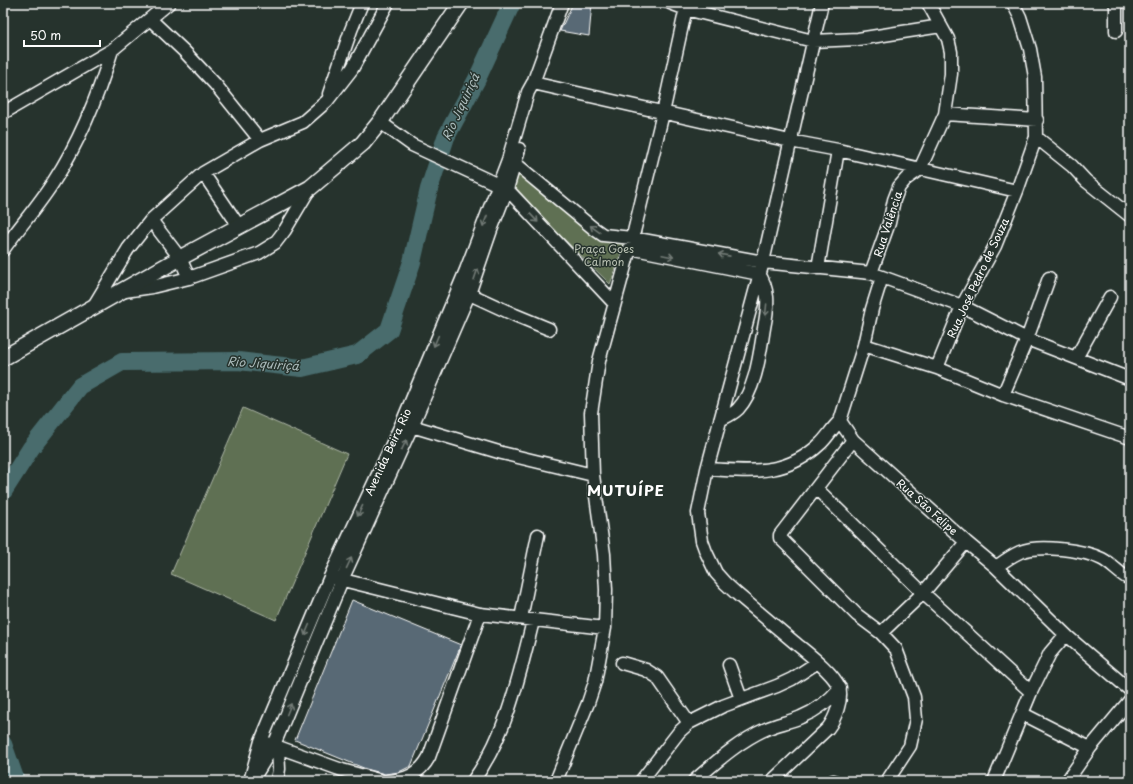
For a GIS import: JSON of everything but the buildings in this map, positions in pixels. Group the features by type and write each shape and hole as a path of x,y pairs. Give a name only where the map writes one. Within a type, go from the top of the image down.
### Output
{"main road":[{"path":"3,358 180,258 310,188 363,143 380,122 461,3"}],"street":[{"path":"3,113 112,50 169,3"},
{"path":"327,101 332,83 362,3"},
{"path":"92,308 128,249 151,220 203,173 260,140 303,122 327,101 352,69 388,3"},
{"name":"Avenida Beira Rio","path":"251,781 276,746 342,580 463,291 491,230 503,187 512,162 528,92 533,83 562,3"},
{"path":"670,3 686,6 813,41 858,39 941,26"},
{"path":"772,781 828,728 833,721 839,703 840,688 818,662 724,583 716,573 702,541 698,513 707,469 761,268 822,3"},
{"name":"Rua Valência","path":"840,421 864,345 872,309 877,275 894,200 899,187 906,179 920,169 945,114 951,74 951,52 948,39 928,3"},
{"name":"Rua José Pedro de Souza","path":"936,368 962,306 996,246 1036,137 1035,78 1030,49 1020,17 1013,3"},
{"path":"1115,3 1116,31"},
{"path":"556,781 595,682 605,628 606,590 604,554 593,475 591,413 598,361 631,243 686,6"},
{"path":"150,19 184,51 215,84 260,140"},
{"path":"3,250 54,182 86,120 102,83 112,50"},
{"path":"533,83 1017,191"},
{"path":"945,114 1036,120"},
{"path":"380,122 412,145 503,187 614,303"},
{"path":"1036,137 1072,166 1086,181 1130,216"},
{"path":"818,268 838,150"},
{"path":"512,162 603,235 631,243 761,268 818,268 877,275 962,306 1027,339 1130,379"},
{"path":"203,173 239,226"},
{"path":"120,292 152,287 189,278 258,253 274,243 285,230 310,188"},
{"path":"151,220 180,258 189,278"},
{"path":"720,420 732,414 739,408 750,390 759,360 767,308 767,298 761,268"},
{"path":"1003,395 1027,339 1050,278"},
{"path":"463,291 549,330"},
{"path":"1076,358 1110,297"},
{"path":"864,345 936,368 1003,395 1130,438"},
{"path":"707,469 756,472 788,465 802,458 821,444 832,428 840,421"},
{"name":"Rua São Felipe","path":"840,421 852,440 996,567 1068,637 1130,690"},
{"path":"407,425 502,453 593,475"},
{"name":"Avenida Beira Rio","path":"251,781 261,741 330,577 407,425"},
{"path":"852,440 817,489 780,535 780,538 857,615 881,633 896,649 914,697 916,718 910,746 887,781"},
{"path":"817,489 923,593 1031,692"},
{"path":"521,618 538,535"},
{"path":"881,633 923,593 966,542"},
{"path":"996,567 1020,552 1044,548 1061,549 1094,555 1110,564 1130,579"},
{"path":"330,577 480,614 605,628"},
{"path":"387,781 408,777 424,766 480,614"},
{"path":"473,781 493,750 507,717 533,621"},
{"path":"994,781 1031,692 1055,646 1062,639 1068,637"},
{"path":"641,781 679,732 689,723 723,706 792,679 818,662"},
{"path":"622,663 646,670 657,677 689,723"},
{"path":"728,665 741,699"},
{"path":"694,781 728,753 746,741 765,729 800,718 813,711 832,698 840,688"},
{"path":"1066,781 1090,748 1130,700"},
{"path":"1023,714 1090,748"},
{"path":"261,741 342,770 382,781"},
{"path":"276,746 279,769 277,781"}],"green space":[{"name":"Praça Goes Calmon","path":"518,170 626,243 610,284 512,188"},
{"path":"243,408 347,454 276,620 171,574"}],"waterway":[{"name":"Rio Jiquiriçá","path":"3,492 31,448 80,386 122,362 238,361 302,368 357,355 389,330 412,262 429,189 446,137 477,79 512,3"},
{"name":"Rio Jiquiriçá","path":"3,744 16,781"}],"district":[{"name":"MUTUÍPE","path":"626,491"}]}
